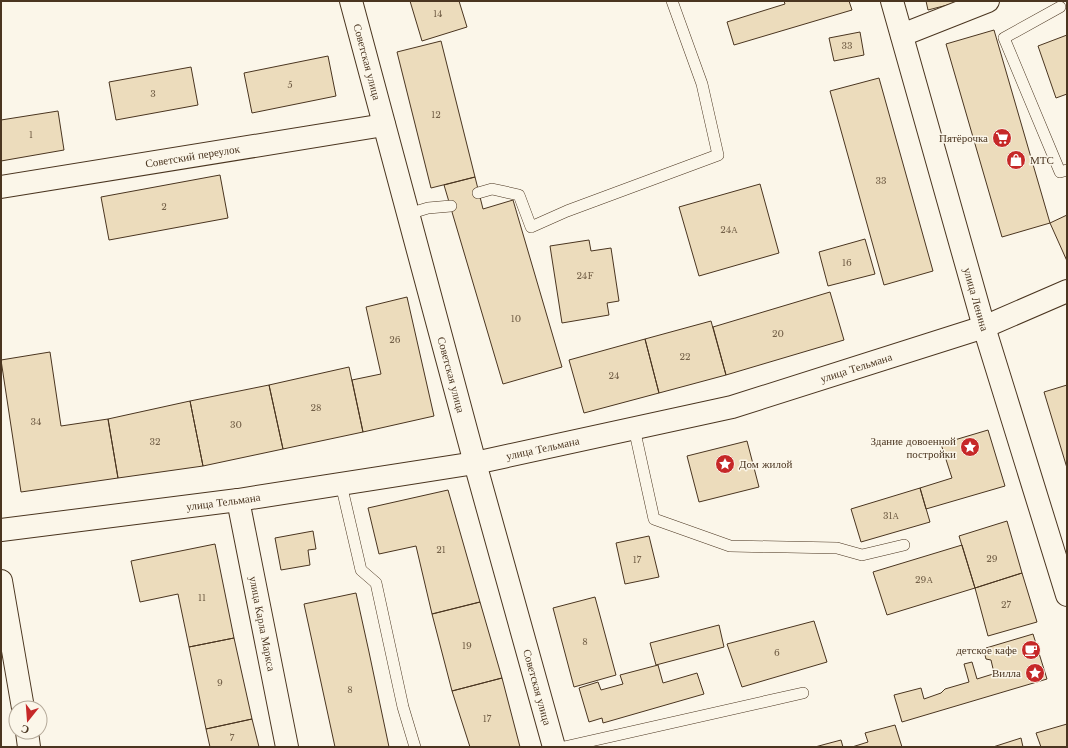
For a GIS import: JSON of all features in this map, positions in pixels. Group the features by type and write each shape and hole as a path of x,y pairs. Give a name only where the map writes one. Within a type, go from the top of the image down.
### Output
{"street":[{"name":"Советская улица","path":"351,1 475,463 554,747"},
{"name":"улица Ленина","path":"892,1 984,327 1067,595"},
{"path":"902,35 988,1"},
{"name":"Советский переулок","path":"1,187 384,125"},
{"name":"улица Тельмана","path":"1,530 238,500 475,463 732,407 984,327 1067,291"},
{"name":"улица Карла Маркса","path":"238,500 287,747"},
{"path":"1,581 22,700"}],"lane":[{"path":"478,193 492,189 519,195 531,227 567,211 718,154 702,84 672,1"},
{"path":"1060,7 1004,38 1060,172 1067,170"},
{"path":"408,214 428,208 451,206"},
{"path":"634,428 654,520 730,546 837,548 862,555 904,545"},
{"path":"341,484 361,570 376,583 403,707 416,747"},
{"path":"564,747 803,693"}],"building":[{"path":"410,1 459,1 467,27 422,41"},
{"path":"784,1 849,1 852,10 734,45 727,22 785,4"},
{"path":"926,1 963,1 928,10"},
{"path":"994,30 1050,223 1002,237 946,44"},
{"path":"860,32 864,55 834,61 829,38"},
{"path":"1067,35 1067,94 1056,98 1038,46"},
{"path":"441,41 475,177 431,188 397,52"},
{"path":"328,56 336,96 252,113 244,73"},
{"path":"191,67 198,105 116,120 109,82"},
{"path":"879,78 933,271 884,285 830,91"},
{"path":"58,111 64,150 1,161 1,120"},
{"path":"220,175 228,218 109,240 101,197"},
{"path":"475,177 483,209 513,200 562,367 503,384 444,185"},
{"path":"760,184 779,253 699,276 679,207"},
{"path":"1067,215 1067,261 1050,223"},
{"path":"865,239 875,274 828,286 819,252"},
{"path":"589,240 591,251 611,248 619,301 607,303 609,315 562,323 550,246"},
{"path":"830,292 844,340 726,375 713,327"},
{"path":"407,297 434,416 363,432 352,380 381,374 366,307"},
{"path":"711,321 726,375 659,393 645,339"},
{"path":"645,339 659,393 584,413 569,360"},
{"path":"50,352 61,426 108,419 118,478 21,492 1,360"},
{"path":"349,367 363,432 283,449 269,385"},
{"path":"269,385 283,449 203,466 190,401"},
{"path":"1067,385 1067,468 1044,392"},
{"path":"190,401 203,466 118,478 108,419"},
{"path":"988,430 1005,486 926,509 920,488 952,478 941,444"},
{"path":"747,441 759,487 699,502 687,456"},
{"path":"920,488 930,522 861,542 851,509"},
{"path":"448,490 480,602 432,614 416,546 379,554 368,508"},
{"path":"1007,521 1022,573 975,588 959,536"},
{"path":"313,531 316,549 308,550 310,565 281,570 275,538"},
{"path":"649,536 659,577 625,584 616,543"},
{"path":"215,544 234,638 189,647 178,594 140,602 131,561"},
{"path":"962,545 975,588 887,615 873,572"},
{"path":"1022,573 1037,622 988,636 975,588"},
{"path":"356,593 389,747 335,747 304,604"},
{"path":"595,597 616,675 574,687 553,608"},
{"path":"480,602 502,678 452,691 432,614"},
{"path":"814,621 827,662 742,687 727,644"},
{"path":"719,625 724,647 656,665 650,643"},
{"path":"1033,634 1047,679 902,722 894,695 921,688 924,699 941,693 945,689 969,682 964,664 972,662 977,679 993,674 991,660 986,659 984,651 986,648"},
{"path":"234,638 252,719 206,729 189,647"},
{"path":"658,665 663,683 697,673 704,694 603,723 602,718 589,722 579,688 598,682 601,690 623,684 620,675"},
{"path":"502,678 520,747 470,747 452,691"},
{"path":"252,719 259,747 210,747 206,729"},
{"path":"1067,724 1067,747 1041,747 1036,733"},
{"path":"895,725 902,747 852,747 868,742 865,733"},
{"path":"1021,738 1023,747 993,747"},
{"path":"841,740 843,747 815,747 826,744"}],"place":[{"name":"Пятёрочка","path":"1002,138"},
{"name":"МТС","path":"1016,160"},
{"name":"Здание довоенной постройки","path":"970,447"},
{"name":"Дом жилой","path":"725,464"},
{"name":"детское кафе","path":"1031,650"},
{"name":"Вилла","path":"1035,673"}]}
